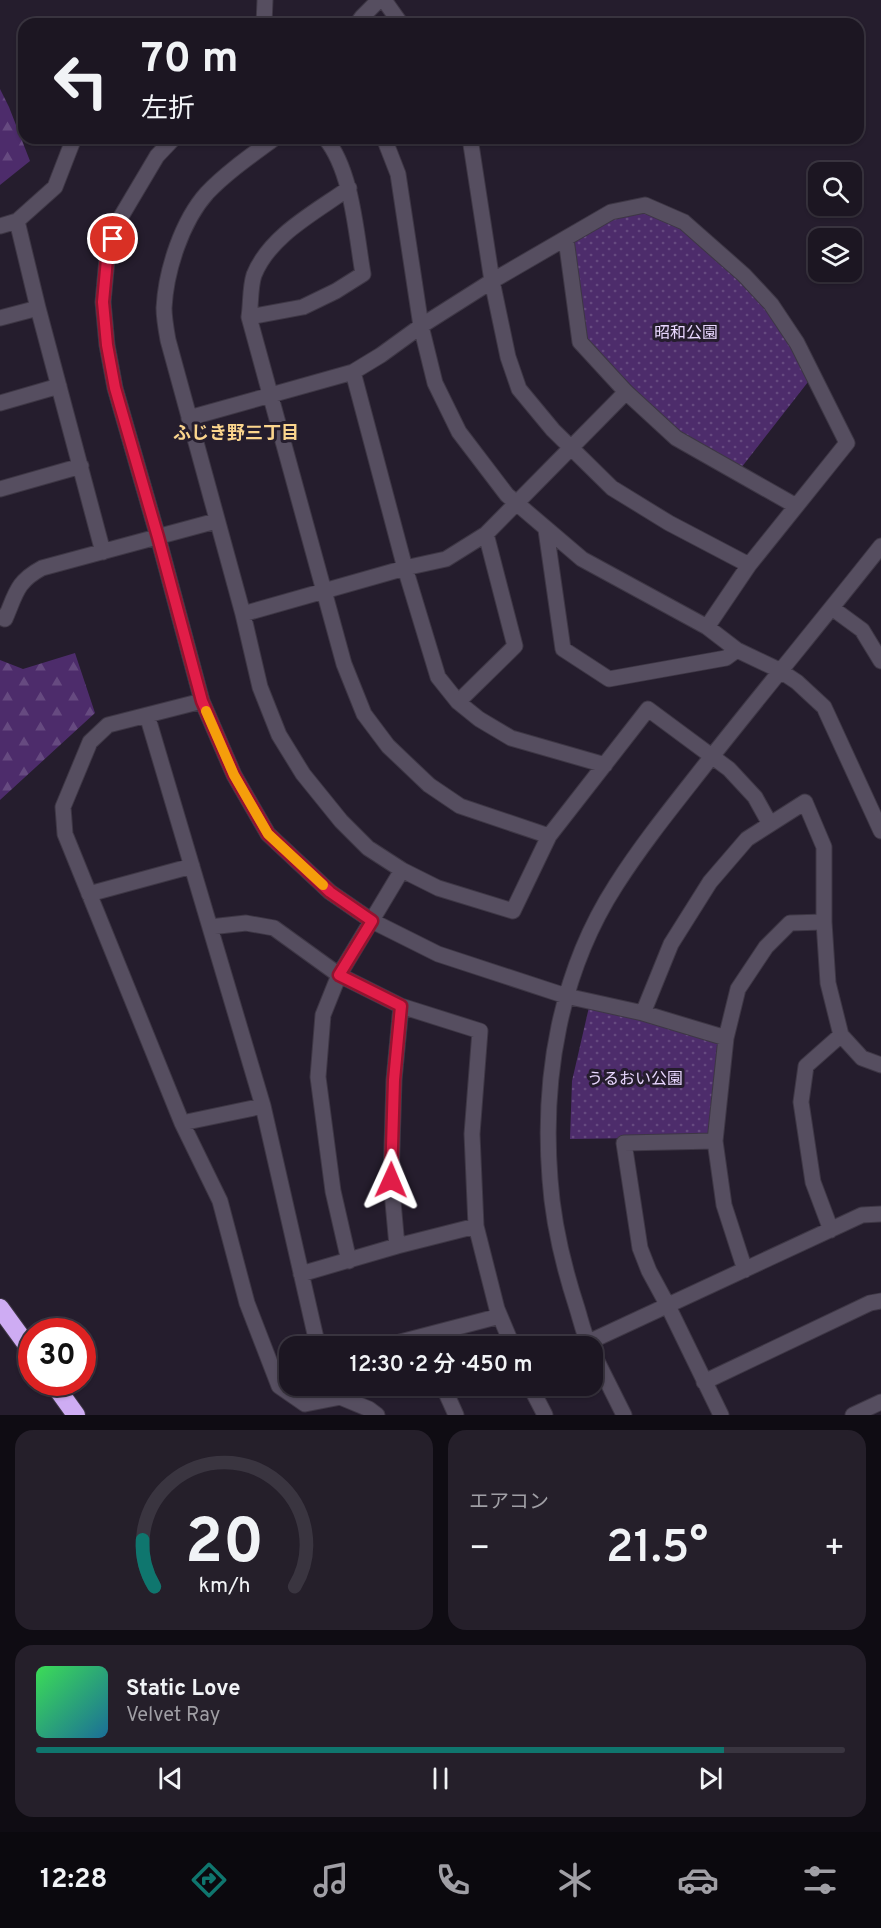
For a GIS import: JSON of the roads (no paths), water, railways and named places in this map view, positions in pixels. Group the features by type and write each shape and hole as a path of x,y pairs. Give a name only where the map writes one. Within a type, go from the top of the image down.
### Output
{"highway":[{"path":"0,1308 18,1333"},
{"path":"62,1396 76,1415"}],"street":[{"path":"264,0 264,18"},
{"path":"361,18 379,0"},
{"path":"384,0 397,18"},
{"path":"0,226 17,221 55,187 72,144"},
{"path":"168,144 157,156 119,219 107,259 103,302 107,345 115,388 202,701 234,775 268,834 330,892 372,921 438,954 566,996 643,1013 726,1038"},
{"path":"267,144 206,194 189,220 167,278 164,310 168,339 243,614 260,687 279,735 297,765 340,821 368,848 402,870 438,888 513,911 549,836 648,709 729,769 755,797 770,824"},
{"path":"249,317 303,307 336,291 363,274 349,188 331,144"},
{"path":"386,144 398,174 420,326 435,383 459,432 507,495 582,559 707,627 737,650 779,670 797,682 824,707 881,831"},
{"path":"471,144 492,281 508,357 519,389 553,430 612,488 669,524 749,565"},
{"path":"349,188 286,233 268,252 254,276 249,317 344,664 364,714 388,746 429,785 460,806 549,836"},
{"path":"189,418 352,372 492,281 611,213 645,205 684,222 744,275 771,304 797,343 847,443 749,565 707,627"},
{"path":"17,221 103,552"},
{"path":"566,240 580,342 626,392 676,438 796,506"},
{"path":"0,318 38,308"},
{"path":"352,372 405,568 438,677 458,702 479,719 512,738 605,765"},
{"path":"0,403 59,386"},
{"path":"243,614 405,568 446,559 486,534 515,502 626,392"},
{"path":"0,489 81,466"},
{"path":"0,617 5,619 20,585 27,576 42,568 216,520"},
{"path":"546,530 563,649 609,679 726,658 737,650"},
{"path":"458,702 515,646 486,534"},
{"path":"584,1336 563,1264 551,1198 549,1162 548,1124 553,1059 566,996 588,938 616,886 666,816 779,670 881,546"},
{"path":"832,608 862,630 881,661"},
{"path":"202,701 108,725 90,741 63,807 65,834 182,1123 220,1201 247,1303 279,1386 305,1404 341,1397 369,1408 377,1415"},
{"path":"147,715 264,1106 315,1336"},
{"path":"643,1013 671,944 710,882 747,839 805,802 824,847 824,922 828,983 841,1035 862,1058 881,1065"},
{"path":"89,894 192,866"},
{"path":"348,1262 333,1191 318,1077 323,1015 339,975 402,870"},
{"path":"746,1270 724,1205 715,1141 726,1038 738,989 766,947 790,923 824,922"},
{"path":"210,927 246,923 274,928 339,975 401,1006 480,1031 472,1134 476,1226 500,1316 508,1336"},
{"path":"397,1246 391,1180 394,1080 401,1006"},
{"path":"831,1230 813,1182 801,1102 806,1066 841,1035"},
{"path":"182,1123 264,1106"},
{"path":"715,1141 624,1143 640,1248 649,1271 721,1415"},
{"path":"603,1339 862,1215 881,1215"},
{"path":"301,1274 476,1226"},
{"path":"704,1382 870,1303 881,1301"},
{"path":"440,1336 500,1316"},
{"path":"603,1376 624,1415"},
{"path":"447,1396 456,1415"},
{"path":"535,1396 545,1415"},
{"path":"853,1415 881,1402"}],"district":[{"name":"ふじき野三丁目","path":"236,433"}],"park label":[{"name":"昭和公園","path":"686,332"},
{"name":"うるおい公園","path":"635,1078"}]}
